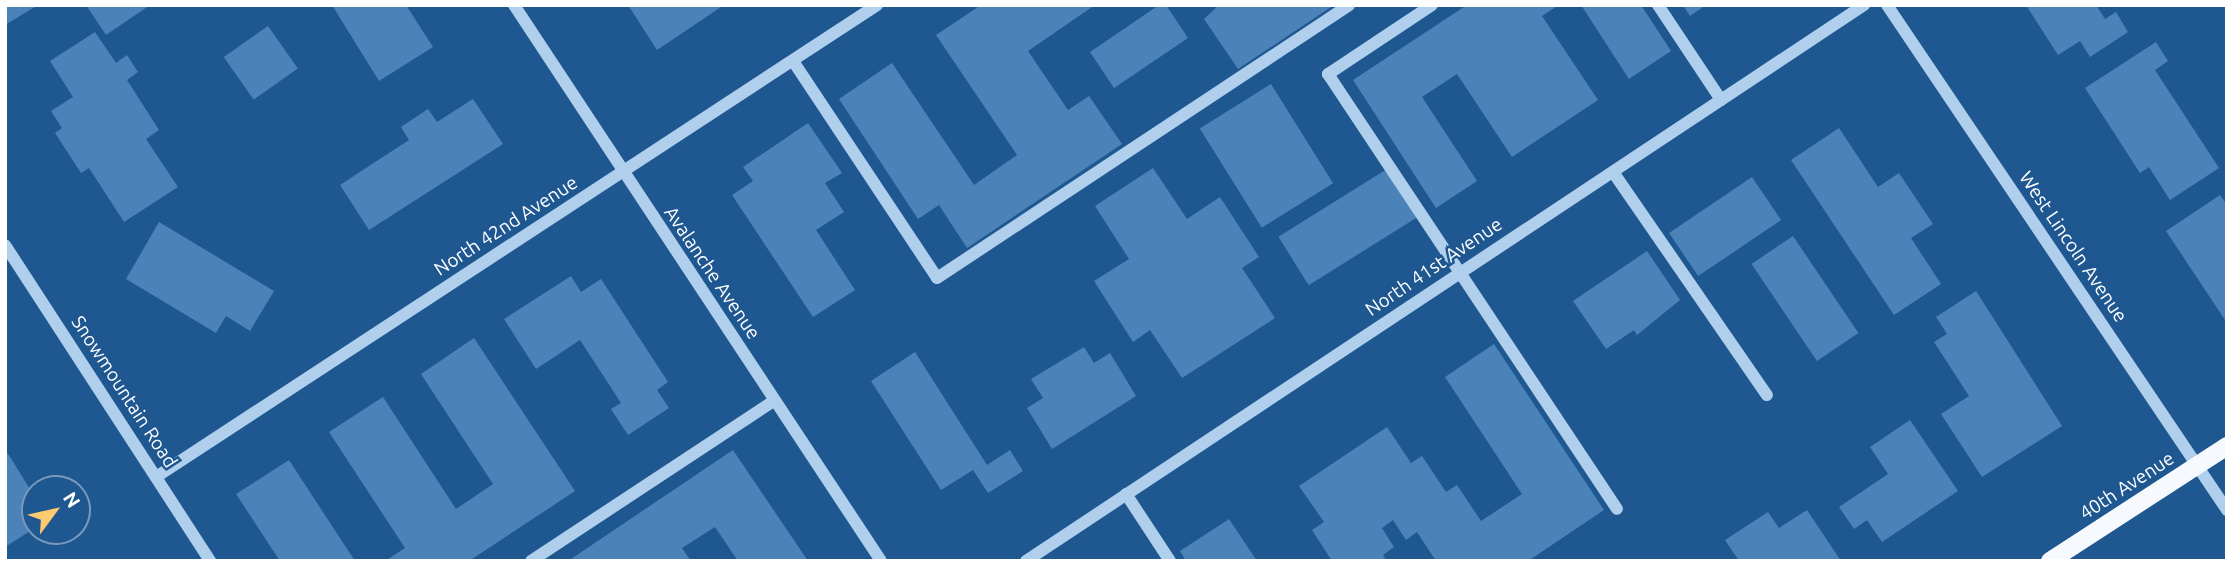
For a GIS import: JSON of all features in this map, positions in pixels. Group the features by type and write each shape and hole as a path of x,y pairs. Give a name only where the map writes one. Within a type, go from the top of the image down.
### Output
{"main road":[{"name":"40th Avenue","path":"2050,561 2227,446"}],"street":[{"name":"Avalanche Avenue","path":"514,5 880,561"},
{"name":"North 42nd Avenue","path":"156,477 877,5"},
{"path":"793,61 937,278 1349,5"},
{"path":"1432,5 1328,74 1616,509"},
{"path":"1658,5 1721,100"},
{"name":"North 41st Avenue","path":"1026,561 1864,5"},
{"name":"West Lincoln Avenue","path":"1887,5 2227,510"},
{"path":"1613,172 1767,395"},
{"name":"Snowmountain Road","path":"5,245 210,561"},
{"path":"531,561 774,401"},
{"path":"1126,495 1170,561"}],"building":[{"path":"5,5 38,5 5,25"},
{"path":"86,5 150,5 106,35"},
{"path":"332,5 406,5 433,47 379,81"},
{"path":"628,5 724,5 657,50"},
{"path":"981,5 1095,5 1028,51 1068,110 1089,96 1122,144 967,248 939,205 918,219 839,99 892,63 974,185 1017,155 936,35"},
{"path":"1159,5 1166,5 1188,38 1114,88 1090,52"},
{"path":"1219,5 1334,5 1238,69 1204,19"},
{"path":"1467,5 1559,5 1542,16 1598,100 1512,157 1457,74 1422,97 1477,181 1436,208 1353,80"},
{"path":"1581,5 1641,5 1671,51 1629,79"},
{"path":"1683,5 1706,5 1690,16"},
{"path":"2026,5 2096,5 2105,19 2116,12 2128,32 2090,57 2080,41 2058,55"},
{"path":"268,26 298,69 254,100 224,57"},
{"path":"95,32 116,63 127,55 138,72 127,80 159,130 146,139 178,187 124,222 89,168 81,173 55,133 62,128 51,111 73,97 50,61"},
{"path":"2156,42 2168,61 2155,70 2219,168 2170,200 2149,167 2140,173 2085,88"},
{"path":"1271,84 1333,183 1262,228 1200,129"},
{"path":"473,99 503,144 369,230 340,185 409,140 401,127 428,109 437,122"},
{"path":"808,123 842,173 825,183 844,212 816,230 855,290 813,317 732,195 753,181 743,167"},
{"path":"1839,128 1878,187 1899,173 1933,224 1911,238 1941,284 1894,315 1791,160"},
{"path":"1153,168 1187,219 1220,197 1259,257 1242,268 1275,318 1182,378 1150,330 1133,342 1094,281 1129,259 1095,206"},
{"path":"1387,169 1417,217 1309,285 1278,237"},
{"path":"1752,177 1781,220 1698,276 1669,233"},
{"path":"2220,195 2227,205 2227,323 2166,231"},
{"path":"159,222 274,291 250,331 226,316 216,333 126,279"},
{"path":"1793,236 1858,333 1817,361 1752,264"},
{"path":"1647,251 1680,300 1637,335 1634,330 1606,349 1573,301"},
{"path":"571,276 581,292 601,279 668,382 657,390 669,408 628,435 611,409 621,403 580,340 536,369 504,319"},
{"path":"1976,291 2062,426 1982,477 1941,414 1969,396 1934,342 1947,334 1936,317"},
{"path":"474,338 575,491 469,561 385,561 405,548 329,432 383,397 456,509 493,484 421,374"},
{"path":"1494,344 1604,510 1528,561 1436,561 1417,532 1406,540 1393,520 1382,528 1394,547 1383,555 1387,561 1332,561 1312,530 1324,522 1299,486 1387,427 1411,463 1422,456 1446,492 1457,485 1481,521 1522,494 1445,377"},
{"path":"1084,347 1094,363 1110,353 1136,396 1052,449 1027,408 1043,398 1031,379"},
{"path":"915,352 987,465 1010,450 1023,471 988,493 973,470 941,490 871,381"},
{"path":"1910,420 1958,491 1882,542 1867,520 1854,529 1839,507 1888,474 1870,447"},
{"path":"5,449 21,475 21,537 5,547"},
{"path":"733,450 808,561 738,561 715,527 682,548 691,561 568,561"},
{"path":"289,460 355,561 280,561 236,494"},
{"path":"1807,510 1841,561 1739,561 1725,540 1768,512 1779,528"},
{"path":"1229,519 1257,561 1186,561 1180,551"}]}
